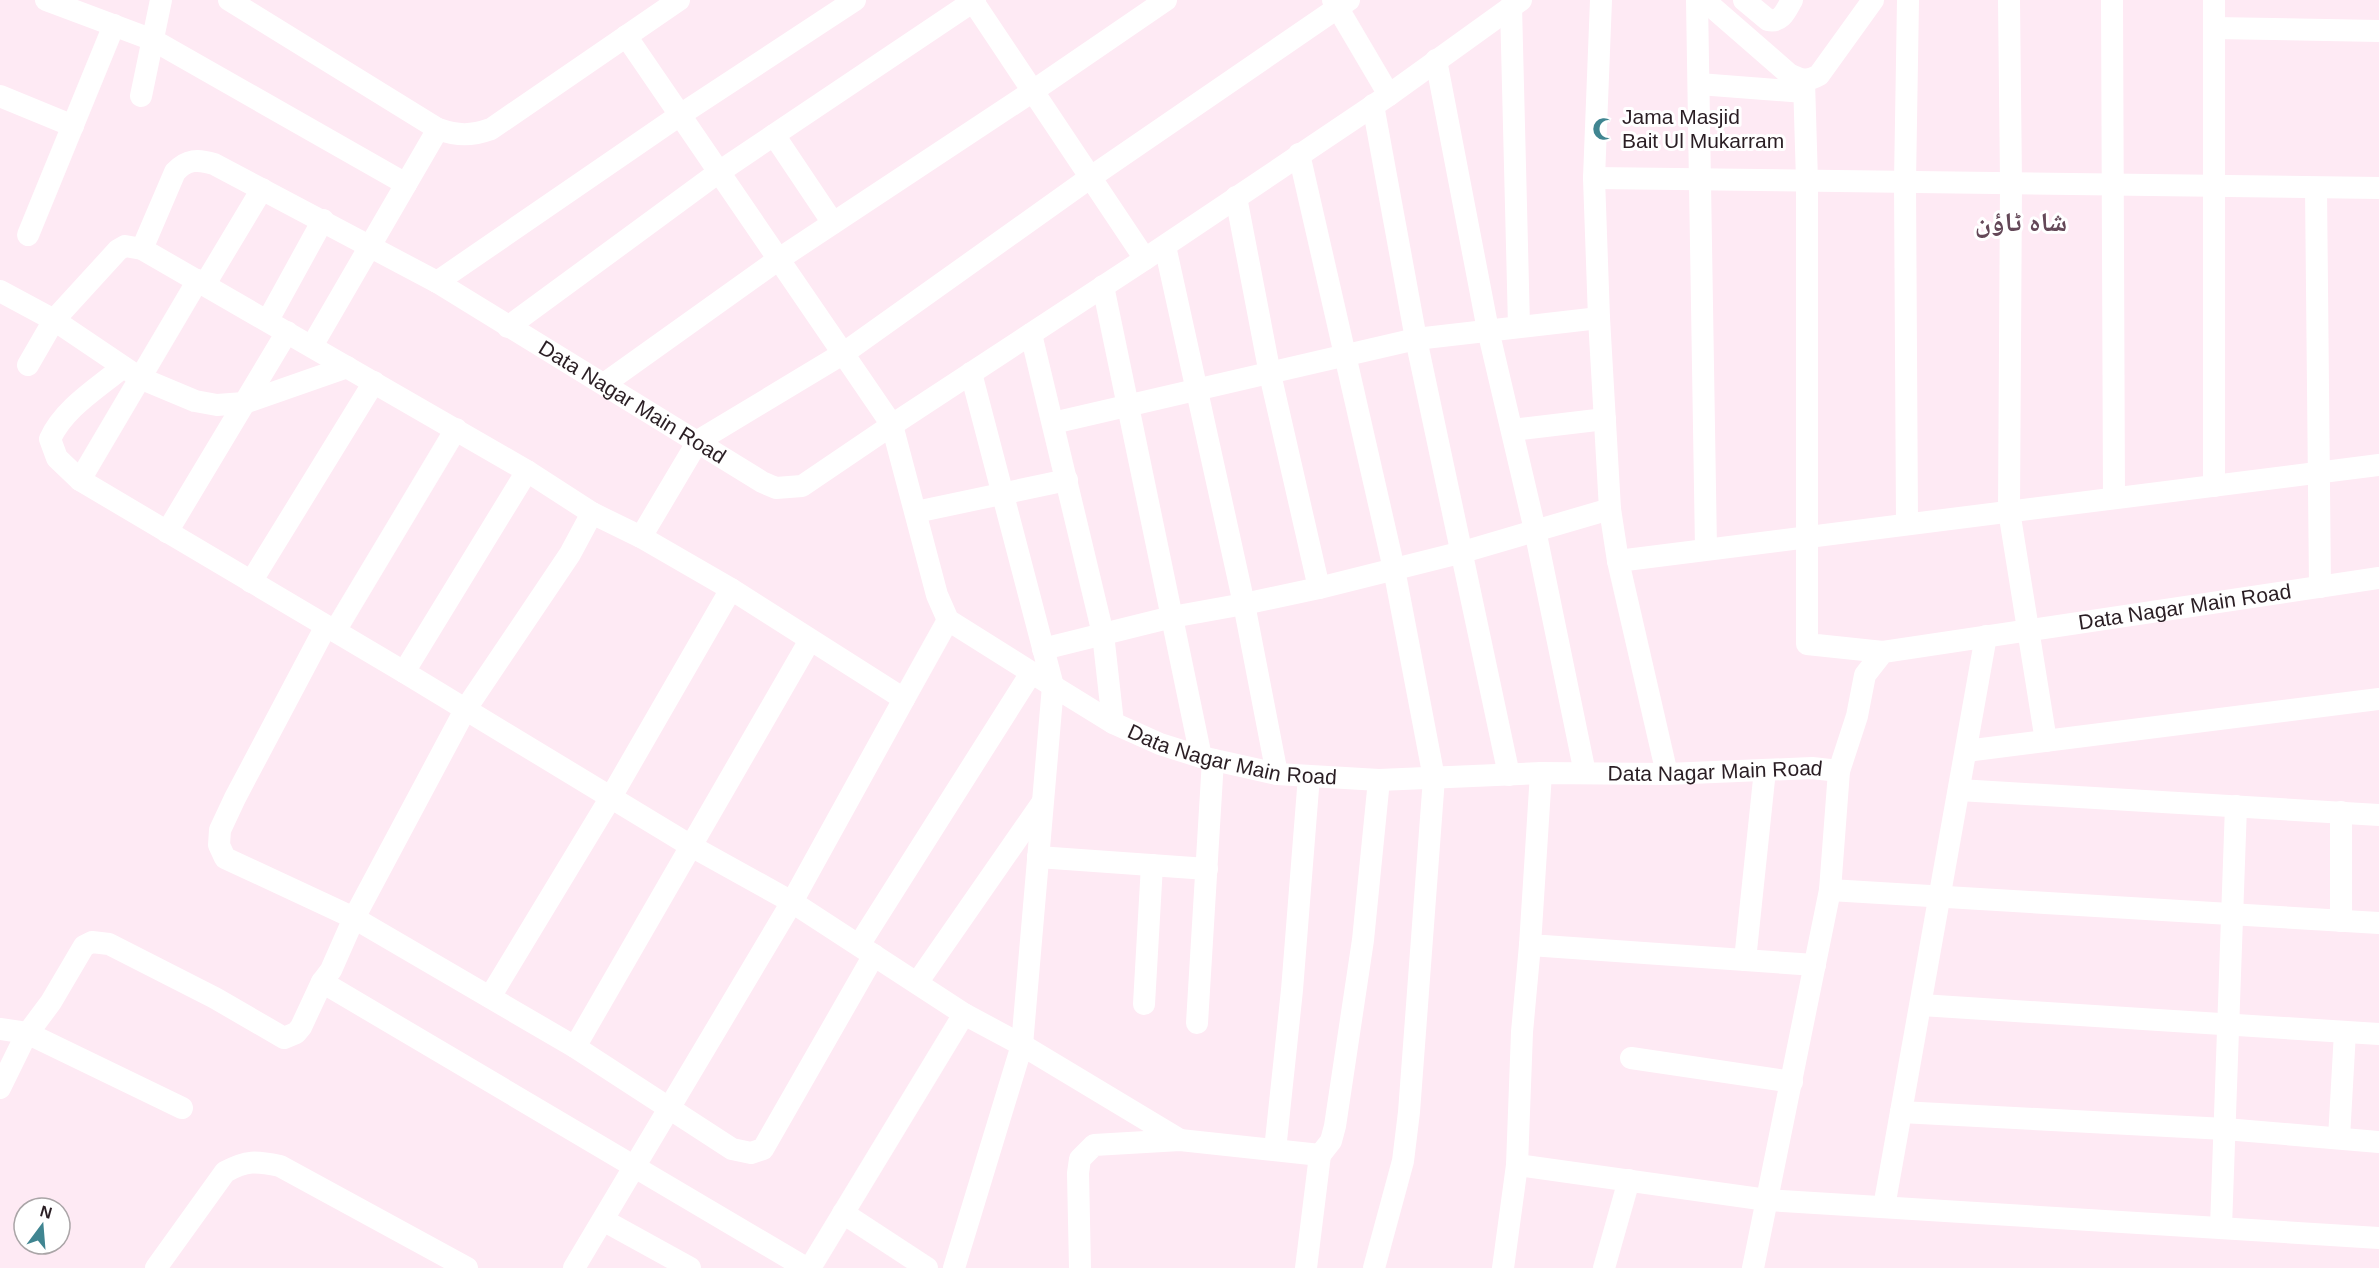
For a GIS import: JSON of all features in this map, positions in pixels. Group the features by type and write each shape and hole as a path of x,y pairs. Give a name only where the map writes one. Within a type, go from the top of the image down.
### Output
{"street":[{"path":"46,0 153,40 406,184"},
{"path":"141,96 161,0"},
{"path":"229,0 438,129 453,135 470,136 491,129 679,0"},
{"path":"437,282 680,115 855,0"},
{"path":"603,384 779,259 1166,0"},
{"path":"1601,0 1594,177 1610,509 1618,561 1667,774"},
{"path":"1697,0 1706,549"},
{"path":"1704,0 1804,86 1807,181 1807,644 1883,652"},
{"path":"1744,0 1768,20 1773,21 1781,18 1792,0"},
{"path":"1699,84 1804,86 1820,75 1873,0"},
{"path":"1907,524 1905,182 1908,0"},
{"path":"2009,0 2011,183 2008,511 2046,741"},
{"path":"2112,0 2114,498"},
{"path":"2214,0 2214,486"},
{"path":"508,327 719,172 973,1 1145,259"},
{"path":"641,537 698,441 844,354 1340,2 1381,100 1416,339 1509,775"},
{"path":"1516,3 1519,326"},
{"name":"Data Nagar Main Road","path":"142,249 175,172 182,165 200,160 214,164 371,245 437,282 762,482 776,488 802,486 1381,100 1516,3"},
{"path":"28,235 114,26"},
{"path":"2214,28 2379,31"},
{"path":"574,1268 792,903 948,620 937,595 892,425 626,36"},
{"path":"1436,60 1488,330 1535,530 1585,773"},
{"path":"0,96 73,126"},
{"path":"312,346 438,129"},
{"path":"774,135 833,223"},
{"path":"1299,154 1394,569 1434,778 1409,1112 1403,1161 1374,1268"},
{"path":"1594,177 2379,188"},
{"path":"2316,188 2320,587"},
{"path":"80,480 132,373 202,282 262,189"},
{"path":"1236,197 1270,374 1319,588"},
{"path":"268,320 322,220"},
{"path":"28,365 54,320 118,250 125,246 142,249 456,429 592,513 641,537 730,589 904,699"},
{"path":"1165,246 1244,604 1277,774"},
{"path":"1103,286 1172,616 1207,758 1207,869 1197,1023"},
{"path":"0,291 54,320 132,373 195,401 217,405 244,403 347,366"},
{"path":"1053,423 1416,339 1599,318"},
{"path":"167,532 287,332"},
{"path":"1031,333 1103,634 1113,723"},
{"path":"132,373 66,415 56,426 50,439 57,458 80,480 691,846 792,903 964,1014 1022,1045 1180,1140"},
{"path":"954,1268 1022,1045 1053,686 971,373"},
{"path":"251,582 374,382"},
{"path":"1512,430 1605,419"},
{"path":"456,429 330,629 235,798 220,830 219,845 225,858 354,918 575,1047 732,1149 751,1153 763,1149 866,950 1031,673"},
{"path":"1618,561 2379,465"},
{"path":"404,672 527,471"},
{"path":"916,512 1067,480"},
{"path":"1043,649 1172,616 1319,588 1463,552 1610,509"},
{"path":"0,1088 27,1034 51,1002 84,946 92,942 109,944 214,998 284,1038 296,1033 322,982 331,970 354,918 465,710 570,554 592,513"},
{"name":"Data Nagar Main Road","path":"948,620 1113,723 1160,744 1207,758 1277,774 1379,780 1541,773 1667,774 1812,768 1839,771 1857,716 1864,675 1883,652 2379,578"},
{"path":"490,997 611,797 730,589"},
{"path":"1884,1207 1986,636"},
{"path":"575,1047 810,640"},
{"path":"1966,751 2379,699"},
{"path":"1745,960 1765,770"},
{"path":"1753,1268 1830,890 1839,771"},
{"path":"1503,1268 1517,1165 1521,1032 1530,945 1541,773"},
{"path":"1275,1150 1292,990 1309,776"},
{"path":"1306,1268 1320,1155 1331,1141 1335,1126 1363,940 1379,780"},
{"path":"1959,790 2379,815"},
{"path":"917,983 1043,802"},
{"path":"2221,1227 2236,806"},
{"path":"2341,813 2341,921"},
{"path":"1038,857 1207,869"},
{"path":"1144,1004 1152,865"},
{"path":"1830,890 2379,923"},
{"path":"1530,945 1815,964"},
{"path":"322,982 808,1268 964,1014"},
{"path":"1921,1005 2379,1034"},
{"path":"0,1029 27,1034 182,1108"},
{"path":"2339,1138 2345,1032"},
{"path":"1631,1058 1792,1082"},
{"path":"1902,1112 2225,1129 2379,1142"},
{"path":"1080,1268 1078,1173 1080,1159 1094,1145 1180,1140 1320,1155"},
{"path":"156,1268 225,1172 238,1165 254,1161 280,1166 444,1262 467,1268"},
{"path":"1517,1165 1767,1200 2379,1238"},
{"path":"1604,1268 1629,1180"},
{"path":"843,1213 927,1268"},
{"path":"603,1220 690,1268"}],"place":[{"name":"Jama Masjid Bait Ul Mukarram","path":"1604,129"}],"district":[{"name":"شاہ ٹاؤن","path":"2021,222"}]}
